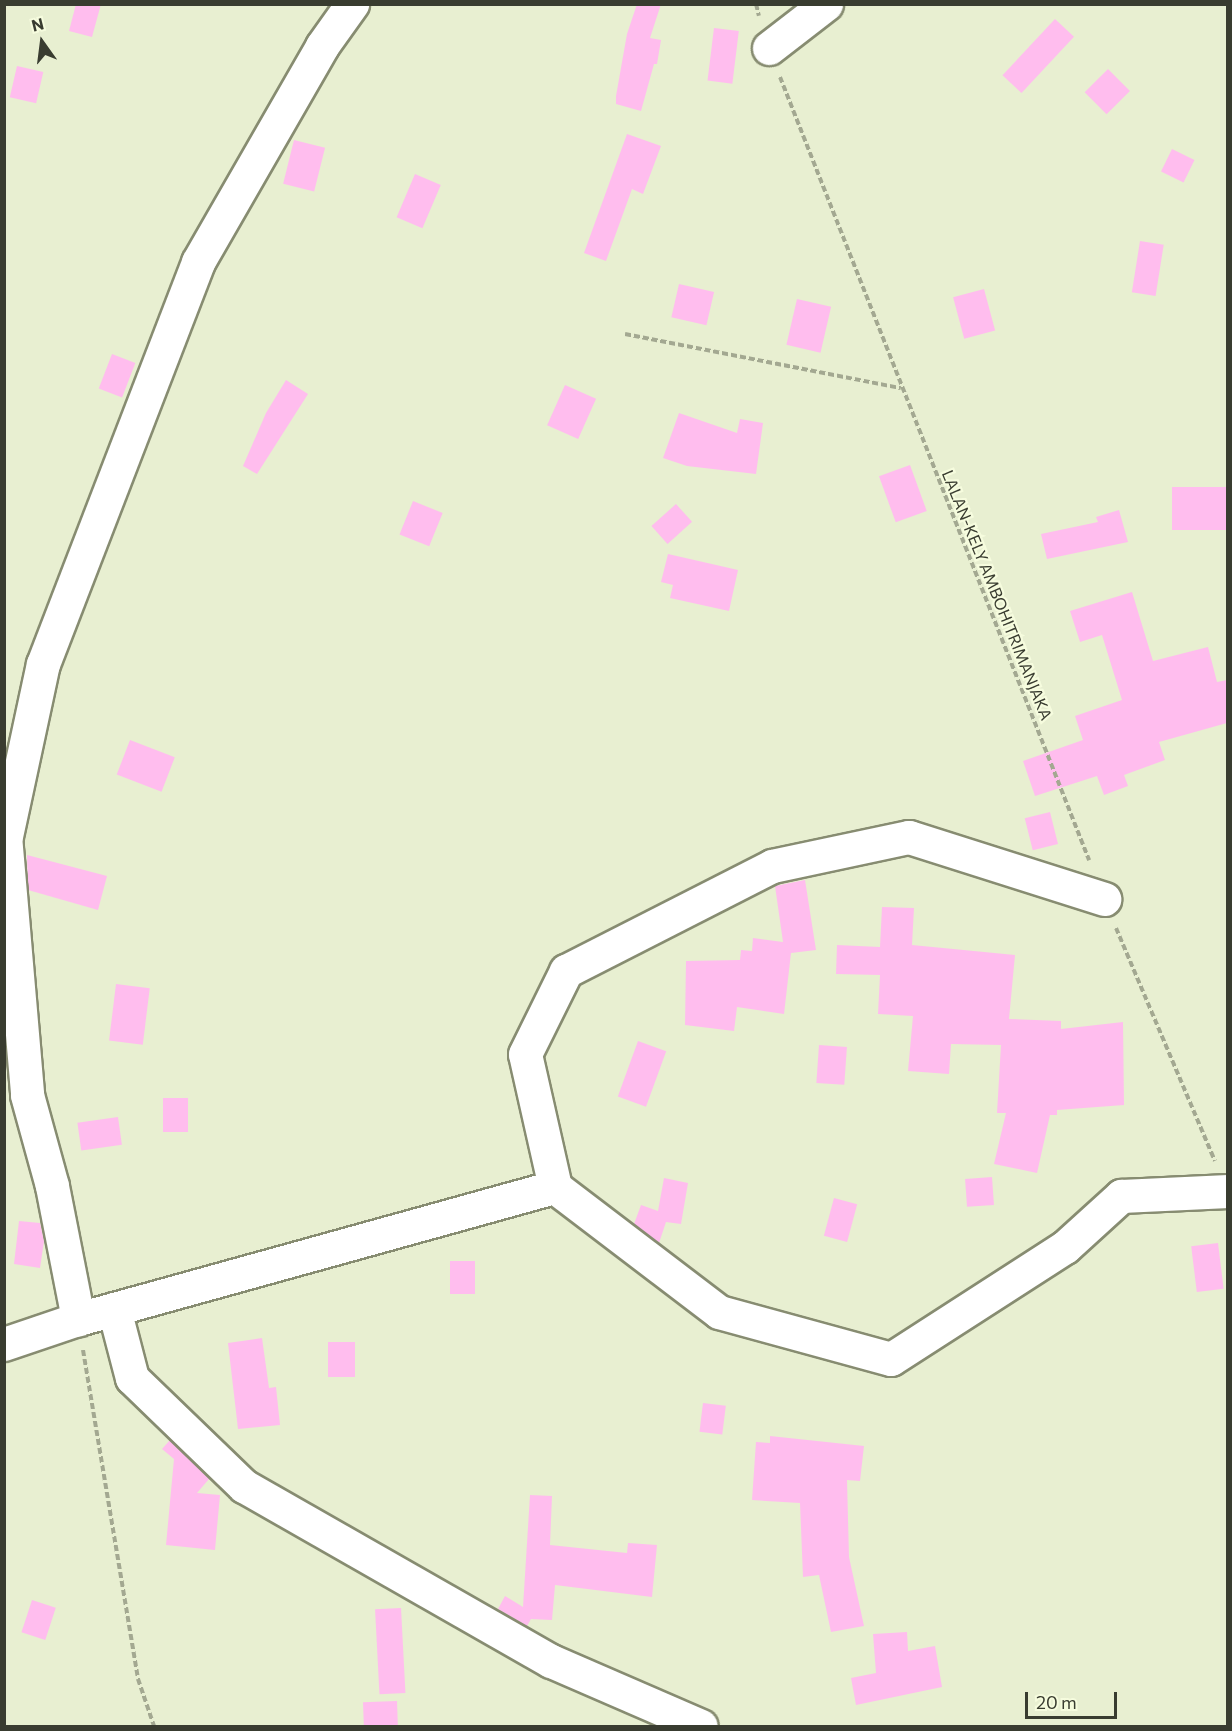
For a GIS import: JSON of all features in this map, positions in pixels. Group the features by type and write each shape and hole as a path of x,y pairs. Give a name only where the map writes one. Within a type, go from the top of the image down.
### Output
{"street":[{"path":"78,1319 52,1186 16,1096 5,830 43,664 198,262 322,46 352,4"},
{"path":"769,48 826,4"},
{"path":"1104,899 909,837 772,866 566,971 525,1054 555,1187 719,1312 891,1359 1065,1247 1121,1196 1223,1180"},
{"path":"4,1344 78,1319 555,1187"},
{"path":"114,1309 132,1378 244,1486 551,1661 701,1726"}],"path":[{"name":"LALAN-KELY AMBOHITRIMANJAKA","path":"756,4 769,48 1104,899 1223,1180"},
{"path":"625,334 902,388"},
{"path":"78,1319 138,1679 154,1726"}],"building":[{"path":"76,4 101,4 92,37 69,31"},
{"path":"637,4 661,4 650,38 661,40 657,64 654,64 641,111 616,104 627,34"},
{"path":"1055,19 1074,37 1022,93 1002,75"},
{"path":"714,28 739,31 732,84 708,81"},
{"path":"17,66 43,72 36,103 10,97"},
{"path":"1108,69 1130,91 1107,114 1085,92"},
{"path":"627,134 661,146 643,194 632,189 606,261 584,253"},
{"path":"294,140 325,148 314,191 283,184"},
{"path":"1172,149 1194,160 1184,182 1161,171"},
{"path":"415,174 441,185 422,228 397,217"},
{"path":"1140,241 1164,245 1156,296 1132,292"},
{"path":"679,284 714,292 706,325 671,317"},
{"path":"984,289 995,331 964,339 953,297"},
{"path":"797,299 831,307 821,353 786,345"},
{"path":"112,354 135,363 122,398 99,389"},
{"path":"286,380 308,394 257,474 243,466 266,413"},
{"path":"565,385 596,399 578,439 547,425"},
{"path":"679,413 737,433 740,419 763,423 756,474 687,466 663,458"},
{"path":"910,465 927,511 896,522 879,476"},
{"path":"1172,487 1227,487 1227,530 1172,530"},
{"path":"413,501 443,513 429,546 400,534"},
{"path":"676,504 692,522 668,544 651,526"},
{"path":"1119,510 1128,542 1047,559 1041,534 1098,522 1096,517"},
{"path":"668,554 738,570 729,611 670,598 673,585 661,582"},
{"path":"1132,592 1153,661 1208,647 1217,682 1227,680 1227,723 1159,742 1165,760 1124,775 1128,786 1104,795 1097,776 1035,796 1023,761 1083,740 1075,716 1122,700 1102,635 1080,642 1070,611"},
{"path":"130,740 175,757 162,792 117,775"},
{"path":"1050,812 1058,844 1033,850 1025,818"},
{"path":"27,855 107,876 98,910 28,890"},
{"path":"805,880 816,950 791,953 784,1014 737,1007 734,1031 685,1025 686,961 740,960 741,950 752,951 753,938 783,942 775,886"},
{"path":"882,907 914,908 912,945 1015,955 1009,1019 1061,1021 1061,1029 1123,1022 1124,1105 1057,1110 1057,1115 1050,1115 1037,1173 994,1164 1006,1113 997,1113 1001,1045 951,1044 949,1074 908,1071 913,1016 878,1014 880,975 836,974 837,945 880,947"},
{"path":"116,984 150,988 143,1045 109,1041"},
{"path":"638,1041 666,1051 646,1107 618,1096"},
{"path":"819,1045 847,1047 844,1085 816,1083"},
{"path":"163,1098 188,1098 188,1132 163,1132"},
{"path":"118,1117 122,1145 81,1150 77,1123"},
{"path":"992,1177 994,1205 967,1207 965,1179"},
{"path":"664,1178 688,1183 681,1224 666,1222 659,1243 634,1224 641,1205 658,1211"},
{"path":"834,1198 857,1204 847,1242 824,1236"},
{"path":"19,1221 40,1223 44,1241 40,1268 14,1264"},
{"path":"1218,1243 1224,1289 1197,1292 1191,1246"},
{"path":"450,1261 475,1261 475,1294 450,1294"},
{"path":"262,1338 269,1388 276,1387 280,1425 238,1429 228,1343"},
{"path":"328,1342 355,1342 355,1377 328,1377"},
{"path":"703,1403 726,1406 722,1435 699,1432"},
{"path":"770,1436 864,1446 860,1481 847,1480 849,1557 864,1626 831,1632 819,1575 803,1577 800,1503 752,1500 756,1442 770,1443"},
{"path":"170,1440 209,1479 197,1493 220,1495 215,1550 166,1545 174,1459 162,1449"},
{"path":"530,1495 552,1496 550,1545 627,1553 628,1543 657,1545 652,1597 555,1585 552,1620 531,1619 527,1626 498,1609 505,1596 523,1607"},
{"path":"32,1600 56,1608 45,1640 21,1632"},
{"path":"401,1608 405,1693 379,1694 375,1609"},
{"path":"907,1632 908,1651 935,1646 942,1687 856,1705 851,1678 876,1673 873,1634"},
{"path":"397,1701 398,1726 364,1726 363,1702"}]}
